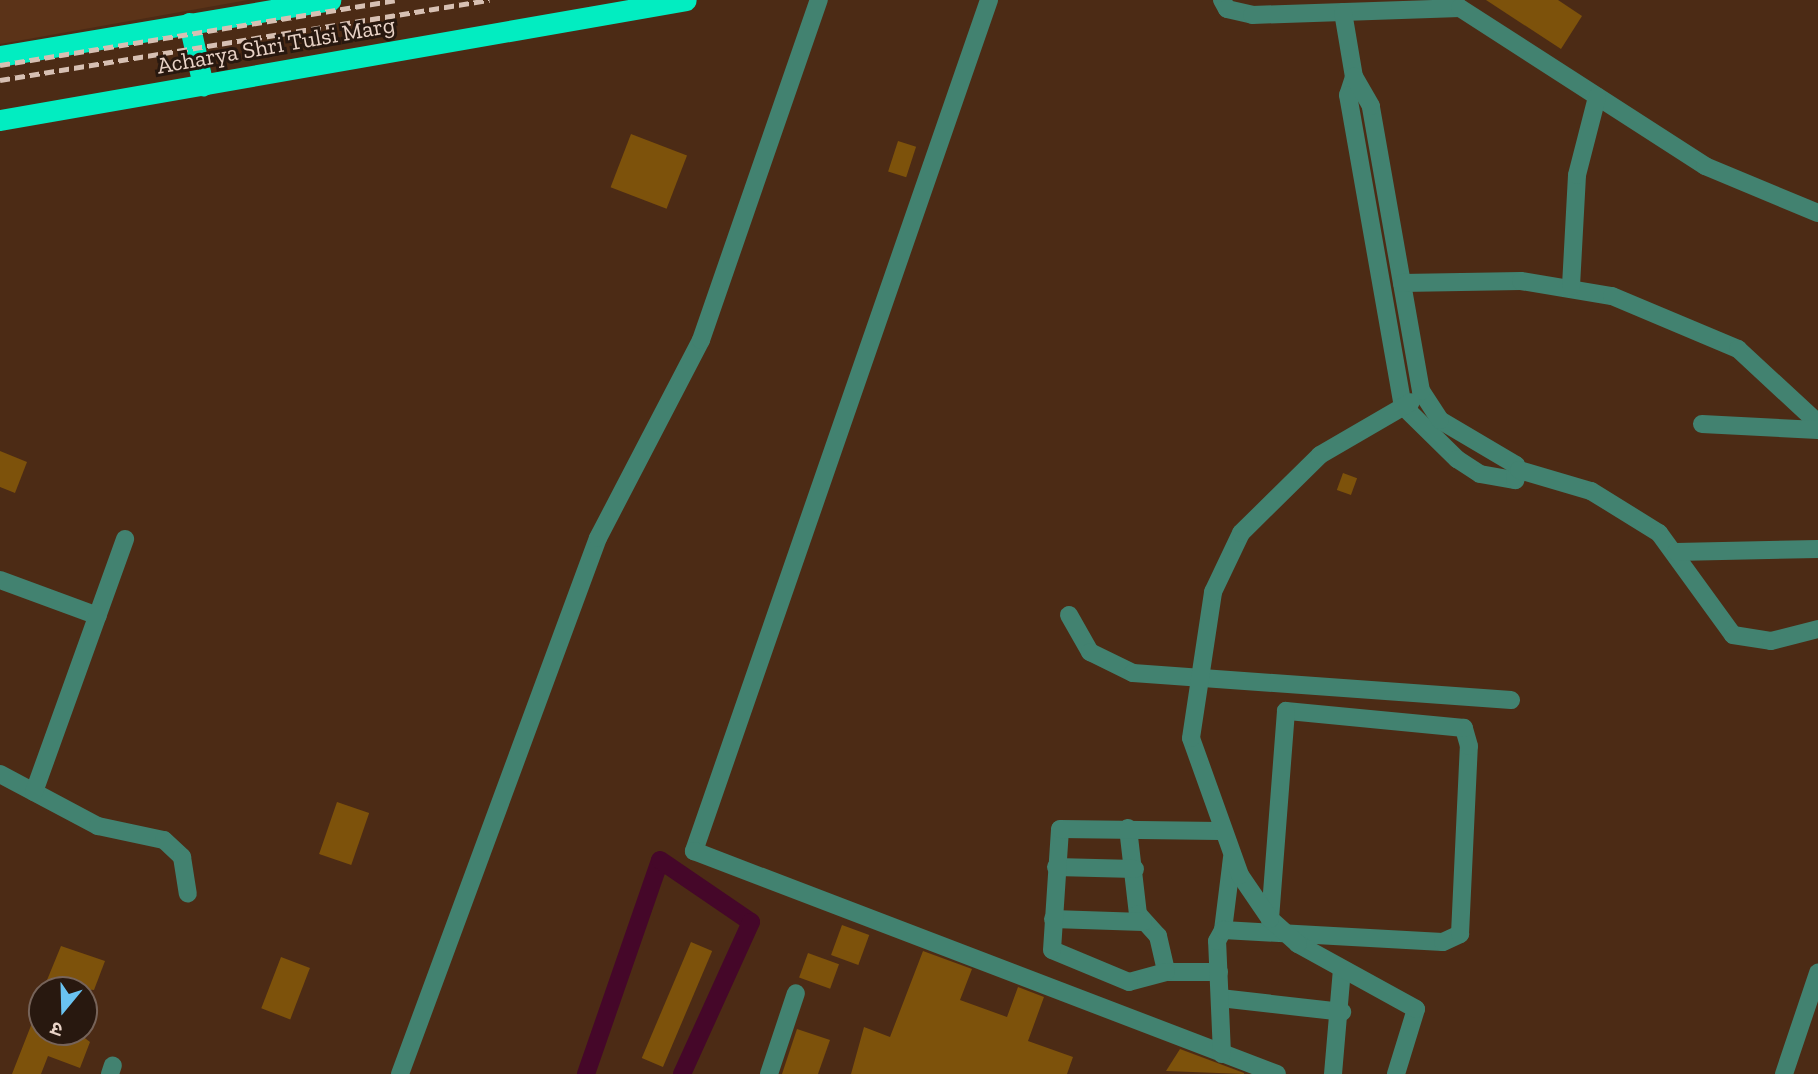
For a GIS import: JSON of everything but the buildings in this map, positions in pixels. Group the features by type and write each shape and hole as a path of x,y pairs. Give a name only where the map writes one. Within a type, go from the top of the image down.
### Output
{"highway":[{"name":"Acharya Shri Tulsi Marg","path":"0,56 330,0"},
{"name":"Acharya Shri Tulsi Marg","path":"0,120 686,0"},
{"path":"188,23 203,85"}],"street":[{"path":"400,1074 598,538 701,340 819,0"},
{"path":"989,0 693,847 713,861 1277,1074"},
{"path":"1222,0 1236,14 1460,8 1704,166 1818,213"},
{"path":"1343,12 1354,77 1348,95 1403,405 1433,440 1480,474 1511,482 1519,470"},
{"path":"1354,77 1368,94 1424,396 1440,420 1519,470 1591,491 1659,533 1676,552 1733,635 1771,641 1818,629"},
{"path":"1571,286 1577,175 1597,97"},
{"path":"1402,283 1571,286 1690,325 1738,349 1818,423"},
{"path":"1396,1074 1417,1012 1342,969 1276,925 1232,858 1220,831 1191,738 1197,682 1213,592 1241,533 1320,455 1403,405 1424,396"},
{"path":"1702,424 1818,430"},
{"path":"34,792 125,539"},
{"path":"1676,552 1818,549"},
{"path":"0,580 98,617"},
{"path":"1069,615 1084,646 1107,664 1197,682 1511,700"},
{"path":"1223,930 1276,925 1443,942 1457,937 1469,746 1464,728 1286,711 1276,925"},
{"path":"0,774 98,826 164,840 182,857 188,894"},
{"path":"1219,972 1166,972 1129,982 1060,958 1052,950 1057,836 1065,826 1220,831"},
{"path":"1128,828 1143,922 1158,936 1166,972"},
{"path":"1222,1054 1217,941 1223,930 1232,858"},
{"path":"1056,867 1135,869"},
{"path":"1053,919 1143,922"},
{"path":"1333,1074 1342,1012 1342,969"},
{"path":"1784,1074 1818,973"},
{"path":"769,1074 796,993"},
{"path":"1220,998 1342,1012"}],"shaded area":[{"path":"0,0 248,0 0,44"}],"waterway":[{"path":"586,1074 660,860 751,922 682,1074"}],"railway":[{"path":"0,65 395,0"},
{"path":"0,80 490,0"}]}
